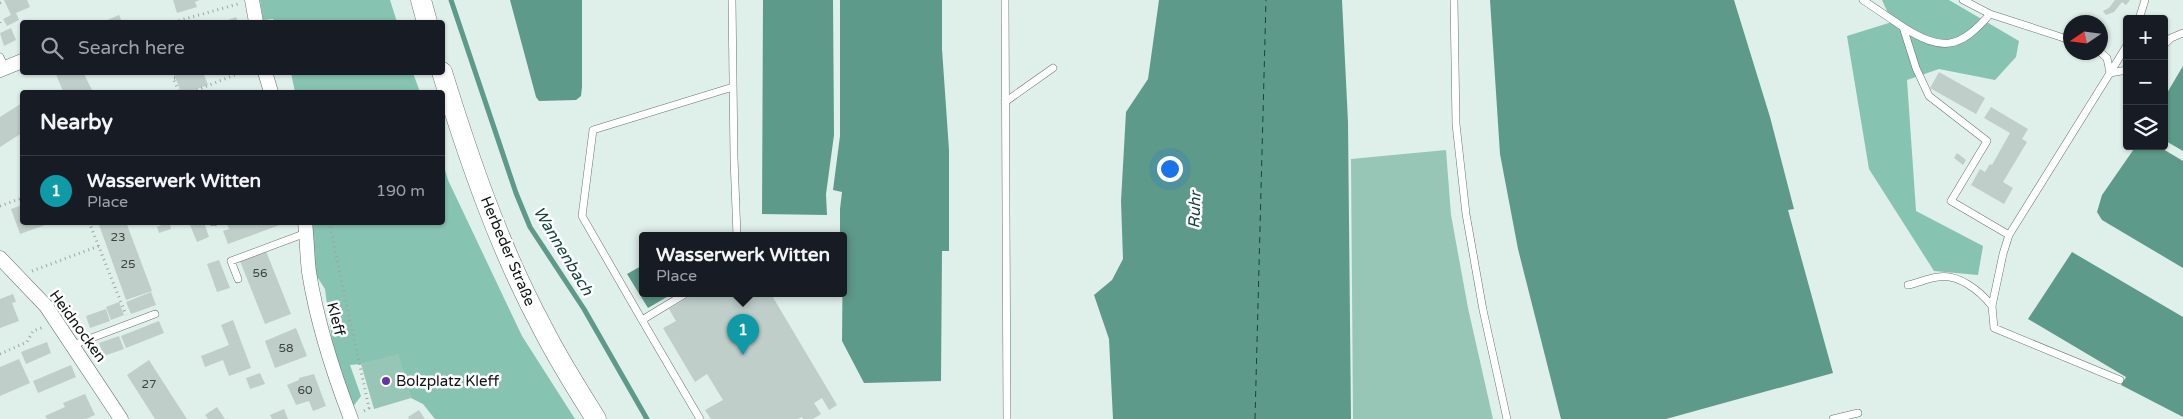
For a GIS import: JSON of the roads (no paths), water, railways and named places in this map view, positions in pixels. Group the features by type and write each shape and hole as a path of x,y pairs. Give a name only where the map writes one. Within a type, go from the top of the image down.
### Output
{"main road":[{"path":"421,0 426,20"},
{"name":"Herbeder Straße","path":"443,75 477,175 519,280 541,326 596,419"}],"street":[{"path":"252,0 256,20"},
{"path":"2,65 20,61"},
{"path":"266,75 270,90"},
{"name":"Kleff","path":"305,228 309,271 332,370 351,419"},
{"name":"Heidnocken","path":"0,258 46,306 121,419"}],"lane":[{"path":"732,0 737,232"},
{"path":"1005,0 1007,419"},
{"path":"1454,0 1456,124 1466,214 1483,310 1507,419"},
{"path":"1863,0 1903,27 1929,41 1945,43 1960,41 1978,28 1990,14"},
{"path":"1963,0 1990,14 2063,38"},
{"path":"2140,15 2145,0"},
{"path":"1903,27 1916,68 1929,96 1987,141 1951,201 2009,235"},
{"path":"2168,41 2183,33"},
{"path":"2120,380 1994,328 1992,306 2009,235 2123,52"},
{"path":"2107,60 2110,73"},
{"path":"1005,102 1053,68"},
{"path":"2110,73 2123,71"},
{"path":"700,419 582,216 593,130 733,87"},
{"path":"238,279 231,260 305,228"},
{"path":"1908,285 1940,276 1952,278 1974,289 1992,306"},
{"path":"642,320 680,297"},
{"path":"73,345 155,314"},
{"path":"1833,419 1858,413"}],"water":[{"path":"510,0 582,0 582,87 581,96 576,100 539,101 536,97"},
{"path":"763,0 833,0 834,135 826,194 827,215 762,214"},
{"path":"840,0 942,0 942,49 949,150 949,251 942,251 941,381 864,383 842,341 842,297 847,297 847,232 840,232 842,192 833,190 840,136"},
{"name":"Ruhr","path":"1159,0 1342,0 1348,122 1351,419 1113,419 1109,339 1094,295 1112,280 1123,259 1121,201 1126,112 1148,79"},
{"path":"1490,0 1734,0 1770,117 1794,209 1788,210 1833,373 1666,419 1561,419 1518,249 1500,154"},
{"path":"2183,66 2183,151 2168,142 2168,91"},
{"path":"2133,150 2165,150 2183,161 2183,268 2102,220 2097,212 2102,195"},
{"path":"2072,252 2183,317 2183,417 2121,385 2126,377 2028,319"},
{"path":"639,267 639,293 627,274"},
{"path":"641,297 667,297 648,308"}],"waterway":[{"name":"Wannenbach","path":"451,0 516,193 530,227 584,309 647,419"}],"place":[{"name":"Wasserwerk Witten","path":"743,355"},
{"name":"Bolzplatz Kleff","path":"386,381"}]}
